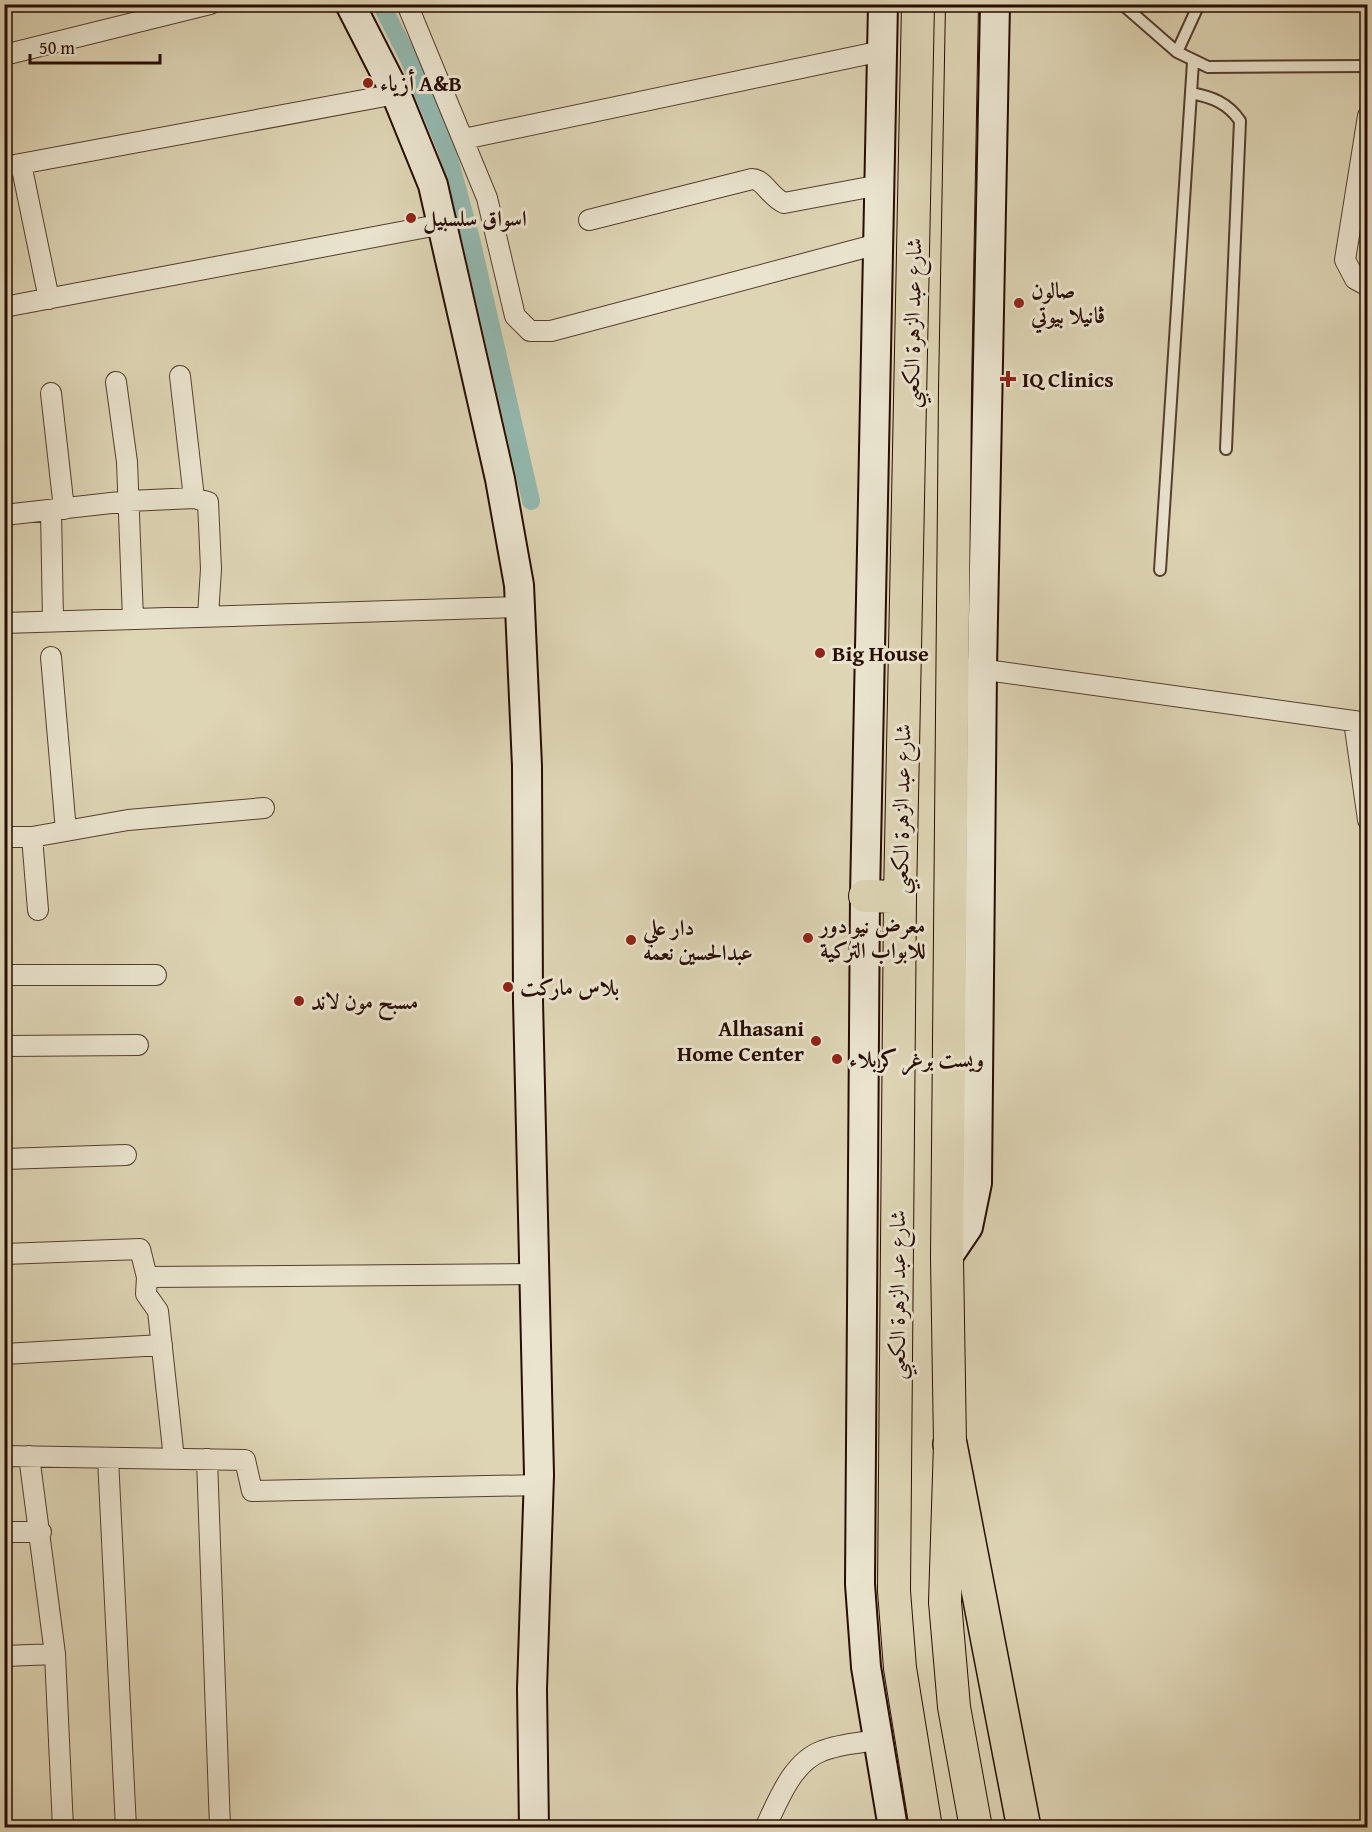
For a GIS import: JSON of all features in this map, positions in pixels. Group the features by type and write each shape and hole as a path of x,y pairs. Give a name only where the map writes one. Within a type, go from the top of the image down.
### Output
{"highway":[{"path":"950,1444 1024,1827"}],"main road":[{"name":"شارع عبد الزهرة الكعبي","path":"918,4 900,897 894,1591 902,1679 927,1827"},
{"name":"شارع عبد الزهرة الكعبي","path":"962,4 954,431 967,667 947,1258 950,1444 945,1578 954,1707 976,1827"},
{"path":"912,351 924,361 932,363 955,357"},
{"path":"910,421 917,417 934,416 949,424 954,431"},
{"path":"865,896 900,897"}],"street":[{"path":"4,55 210,4"},
{"path":"350,4 396,94 433,185 500,479 519,585 527,766 528,1001 539,1485 532,1689 534,1827"},
{"path":"407,4 487,198 515,316 530,331 551,331 878,244"},
{"path":"883,4 865,896 860,1584 866,1667 893,1827"},
{"path":"995,4 967,667 1361,722 1368,820"},
{"path":"464,139 882,51"},
{"path":"49,299 13,165 396,94"},
{"path":"1368,116 1345,260 1355,279 1368,286"},
{"path":"589,220 752,179 762,182 775,199 783,203 880,185"},
{"path":"4,308 443,225"},
{"path":"180,376 194,498"},
{"path":"116,382 129,501 133,619"},
{"path":"51,393 57,509 53,621"},
{"path":"4,515 129,501 194,498 208,502 211,569 208,616"},
{"path":"4,623 520,607"},
{"path":"51,657 66,831"},
{"path":"4,837 32,837 128,820 264,808"},
{"path":"32,837 38,910"},
{"path":"4,975 156,975"},
{"path":"4,1046 138,1045"},
{"path":"4,1159 126,1155"},
{"path":"4,1254 140,1249 147,1277 146,1294 158,1311 174,1459"},
{"path":"147,1277 534,1274"},
{"path":"4,1354 162,1345"},
{"path":"4,1455 245,1460 252,1491 539,1485"},
{"path":"29,1456 41,1532 55,1654 63,1827"},
{"path":"108,1458 126,1827"},
{"path":"207,1459 220,1827"},
{"path":"4,1532 41,1532"},
{"path":"4,1656 55,1654"},
{"path":"765,1827 784,1790 807,1760 820,1751 877,1740"}],"lane":[{"path":"1122,4 1177,52 1193,62 1208,67 1368,66"},
{"path":"1177,52 1199,4"},
{"path":"1160,570 1193,62"},
{"path":"1191,93 1209,97 1226,105 1240,121 1226,448"}],"waterway":[{"path":"381,4 409,59 447,151 471,239 531,501"}],"place":[{"name":"أزياء A&B","path":"368,83"},
{"name":"اسواق سلسبيل","path":"411,218"},
{"name":"صالون ڤانيلا بيوتي","path":"1019,303"},
{"name":"IQ Clinics","path":"1008,379"},
{"name":"Big House","path":"820,653"},
{"name":"معرض نيو دور للابواب التركية","path":"808,938"},
{"name":"دار علي عبدالحسين نعمه","path":"631,940"},
{"name":"بلاس ماركت","path":"508,987"},
{"name":"مسبح مون لاند","path":"299,1001"},
{"name":"Alhasani Home Center","path":"816,1041"},
{"name":"ويست برغر كربلاء","path":"837,1059"}]}
